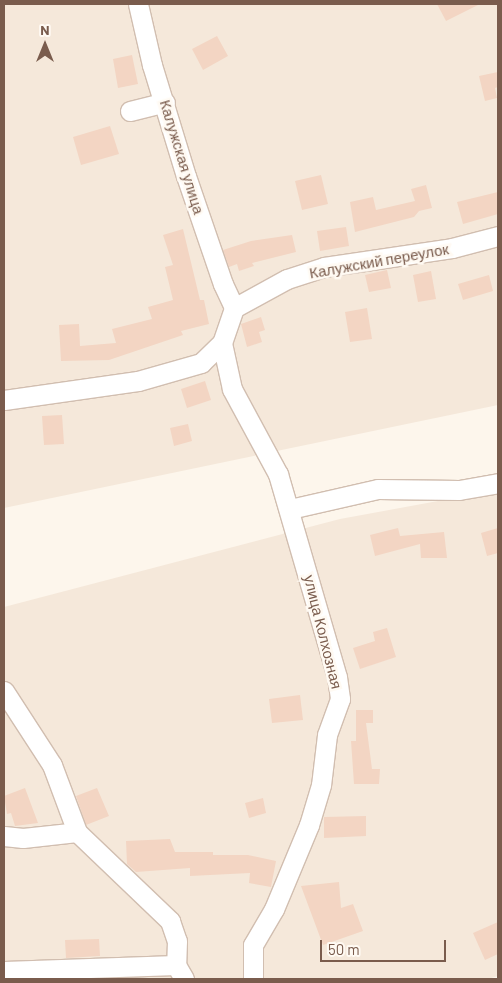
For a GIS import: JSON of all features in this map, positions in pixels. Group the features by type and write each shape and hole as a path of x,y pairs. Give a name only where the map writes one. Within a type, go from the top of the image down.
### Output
{"street":[{"name":"Калужская улица","path":"138,4 165,102 208,241 234,308"},
{"path":"130,111 165,102"},
{"name":"Калужский переулок","path":"234,308 274,285 324,267 452,248 498,236"},
{"path":"4,400 138,381 201,363 222,343 234,308"},
{"name":"улица Колхозная","path":"222,343 232,389 278,474 290,509 337,678 340,699 327,735 321,785 309,825 274,909 253,945 252,979"},
{"path":"290,509 378,489 459,490 498,483"},
{"path":"4,691 52,765 77,832 166,915 177,941 180,972 4,971"},
{"path":"4,836 23,838 77,832"}],"shaded area":[{"path":"4,4 498,4 498,405 4,508"},
{"path":"498,490 498,976 488,979 4,979 4,607 340,519"}],"building":[{"path":"437,4 480,4 446,21"},
{"path":"217,36 228,56 203,70 192,49"},
{"path":"132,55 138,84 118,88 113,59"},
{"path":"498,72 498,87 495,88 497,98 485,101 479,76"},
{"path":"110,126 119,154 81,165 73,137"},
{"path":"321,175 328,204 302,210 295,181"},
{"path":"426,185 432,208 419,211 414,217 355,232 350,202 373,197 376,210 415,201 411,189"},
{"path":"498,192 498,214 463,224 457,202"},
{"path":"346,227 349,246 320,251 317,231"},
{"path":"183,229 200,300 204,300 209,324 181,331 183,335 109,360 61,361 59,325 79,324 80,346 116,343 112,329 152,319 148,307 173,300 165,267 173,265 163,235"},
{"path":"292,235 296,252 252,263 254,266 239,271 237,264 229,267 223,250 251,241"},
{"path":"387,270 391,288 369,292 365,275"},
{"path":"431,271 436,299 418,302 413,275"},
{"path":"489,275 493,291 463,300 458,284"},
{"path":"367,308 372,339 350,342 345,312"},
{"path":"261,317 265,330 259,332 262,342 247,347 241,324"},
{"path":"205,381 211,400 187,408 181,389"},
{"path":"62,415 64,444 44,445 42,416"},
{"path":"188,424 192,441 174,446 170,428"},
{"path":"398,528 400,536 444,532 447,558 421,558 420,544 375,556 370,535"},
{"path":"498,528 498,553 487,556 481,533"},
{"path":"387,628 396,657 360,669 353,648 375,641 373,632"},
{"path":"300,695 303,720 272,723 269,699"},
{"path":"356,710 373,710 373,723 366,723 372,769 380,769 379,784 354,784 351,741 356,741"},
{"path":"25,788 38,823 15,826 11,813 7,814 4,796"},
{"path":"97,788 109,816 86,825 76,796"},
{"path":"263,798 266,813 249,818 245,803"},
{"path":"366,816 366,836 324,838 324,817"},
{"path":"170,839 175,852 213,852 213,855 248,855 276,861 271,887 249,883 250,873 190,876 190,868 136,872 127,864 126,841"},
{"path":"339,882 341,908 353,904 363,931 323,945 301,886"},
{"path":"498,922 498,954 485,960 473,933"},
{"path":"99,939 100,956 66,958 65,940"}]}
